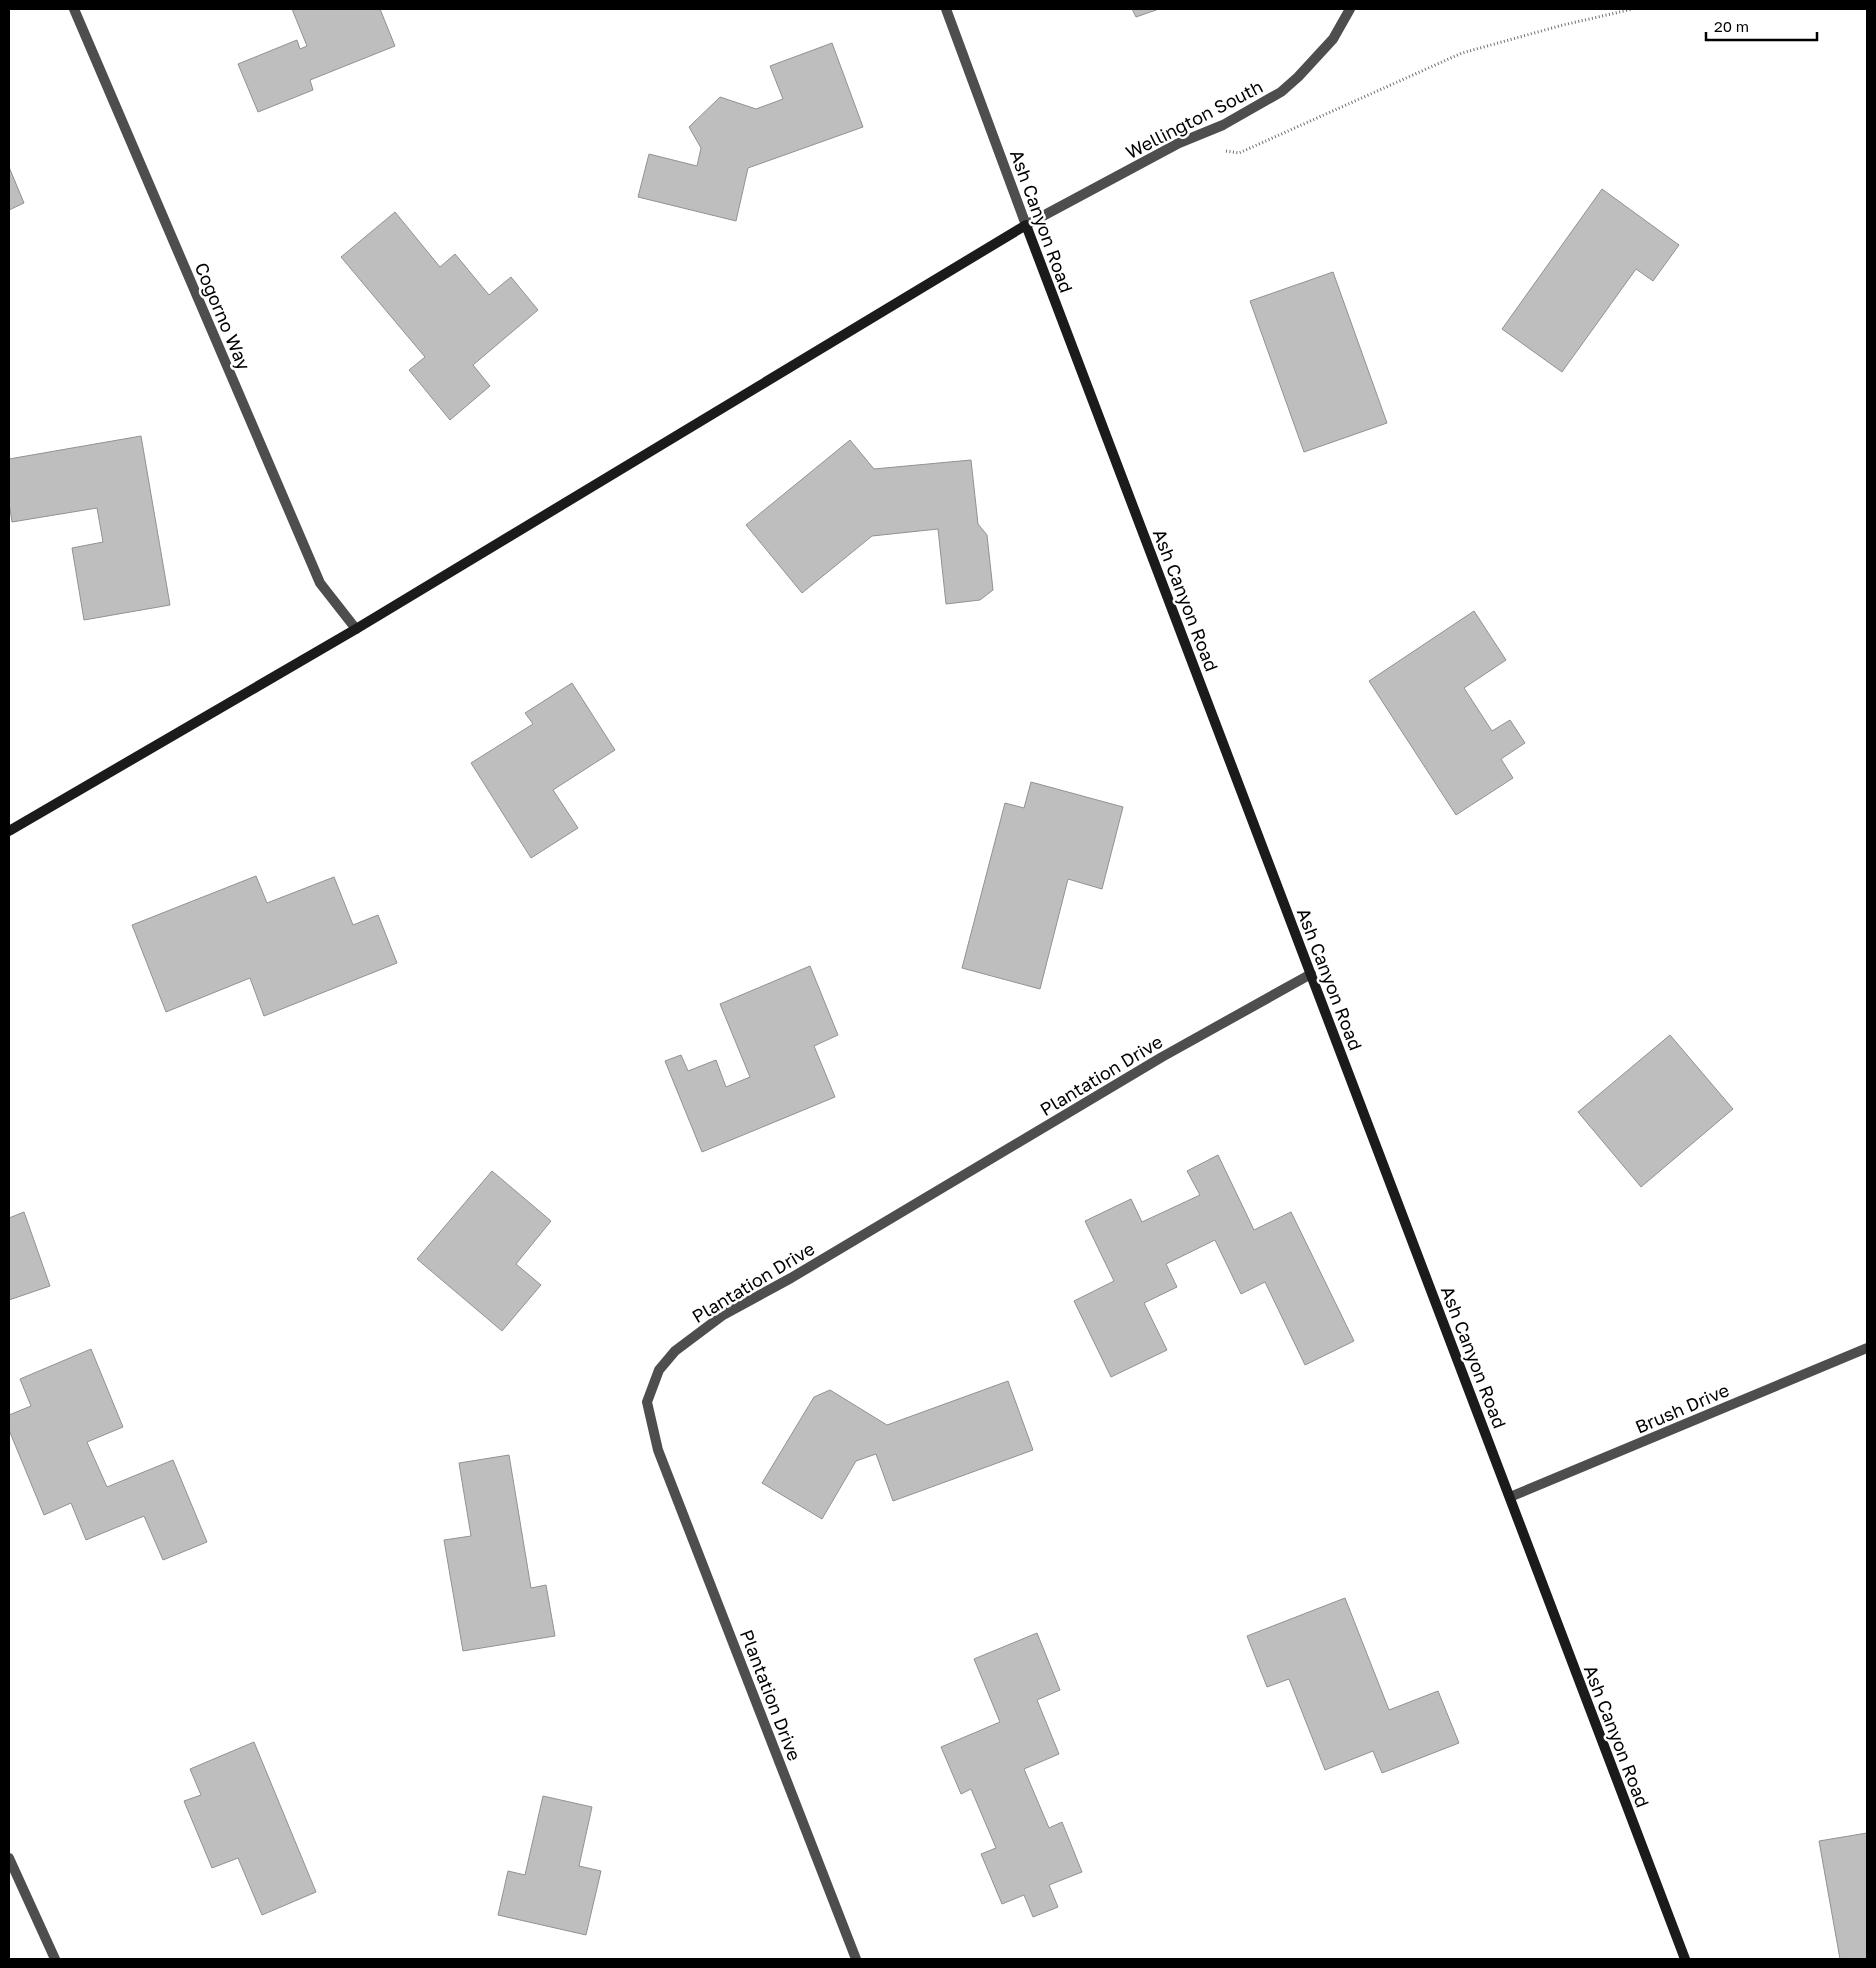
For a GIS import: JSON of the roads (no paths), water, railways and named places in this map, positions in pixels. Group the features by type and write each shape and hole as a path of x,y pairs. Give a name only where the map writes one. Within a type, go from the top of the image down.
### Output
{"street":[{"name":"Cogorno Way","path":"74,9 320,583 356,629"},
{"name":"Ash Canyon Road","path":"946,9 1026,225 1685,1959"},
{"name":"Wellington South","path":"1026,225 1179,143 1224,125 1281,92 1298,77 1333,38 1350,9"},
{"path":"9,831 356,629 1026,225"},
{"name":"Plantation Drive","path":"856,1959 658,1450 648,1402 659,1370 675,1351 723,1315 791,1278 1162,1057 1311,974"},
{"name":"Brush Drive","path":"1510,1498 1867,1348"},
{"path":"9,1858 55,1959"}]}
